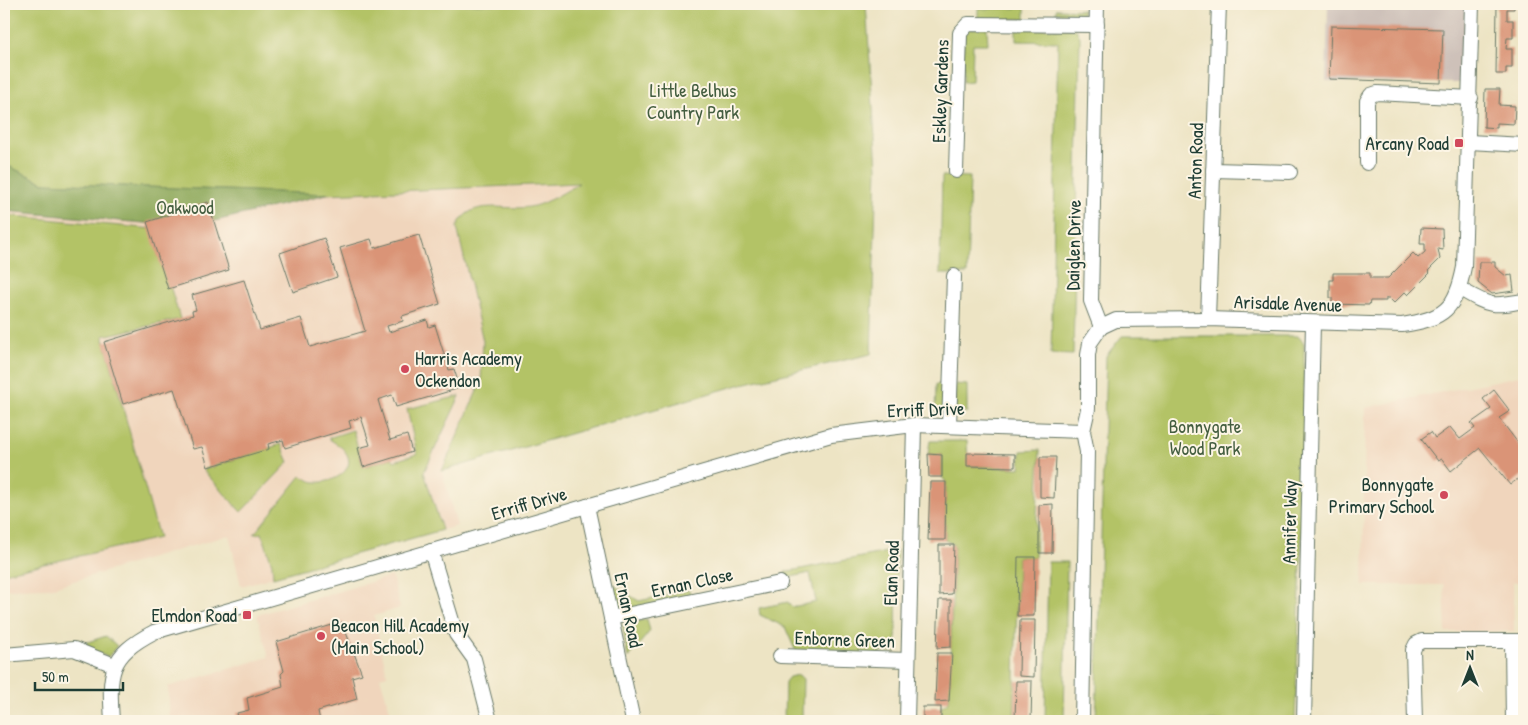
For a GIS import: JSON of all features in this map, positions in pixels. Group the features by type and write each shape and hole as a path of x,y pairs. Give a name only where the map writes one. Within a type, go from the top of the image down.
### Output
{"street":[{"name":"Daiglen Drive","path":"1097,4 1091,301 1101,326"},
{"name":"Anton Road","path":"1208,319 1219,4"},
{"name":"Arisdale Avenue","path":"1101,326 1116,320 1208,319 1402,325 1427,321 1455,302 1460,289 1464,267 1471,98 1472,4"},
{"name":"Eskley Gardens","path":"956,171 960,33 963,27 968,24 1096,25"},
{"path":"1367,163 1367,101 1371,95 1377,93 1471,98"},
{"path":"1469,142 1524,145"},
{"path":"1213,170 1290,172"},
{"path":"949,426 954,276"},
{"path":"1460,289 1485,303 1496,306 1524,301"},
{"name":"Annifer Way","path":"1304,721 1313,323"},
{"path":"1082,721 1087,457 1083,431 1088,409 1090,343 1101,326"},
{"name":"Erriff Drive","path":"114,665 133,643 154,632 831,435 914,425 1083,431"},
{"name":"Elan Road","path":"907,721 914,425"},
{"name":"Ernan Road","path":"587,506 633,721"},
{"path":"431,551 456,634 474,659 490,721"},
{"name":"Ernan Close","path":"611,618 780,582"},
{"path":"1415,721 1413,650 1416,644 1422,641 1518,642 1513,721"},
{"path":"4,654 74,648 114,665 110,680 112,721"},
{"name":"Enborne Green","path":"780,656 908,660"}],"shaded area":[{"path":"1328,4 1466,4 1466,83 1326,82"},
{"name":"Harris Academy Ockendon","path":"4,181 206,199 581,183 871,354 742,384 442,471 457,526 241,586 229,535 50,588 4,589"},
{"name":"Bonnygate Primary School","path":"1524,375 1524,582 1513,582 1514,631 1446,632 1444,585 1363,585 1365,408"},
{"name":"Beacon Hill Academy (Main School)","path":"392,576 400,608 374,616 387,675 380,677 393,721 170,721 168,687 269,657 257,615"}],"green space":[{"name":"Little Belhus Country Park","path":"4,4 866,4 877,168 871,354 742,384 442,471 481,382 483,341 457,227 463,217 471,211 491,207 524,208 534,206 557,196 579,183 327,194 44,183 4,164"},
{"path":"1025,8 1025,19 978,19 978,9"},
{"path":"1056,9 1083,10 1081,21 1056,19"},
{"path":"969,28 987,28 988,44 973,44 972,81 963,82 964,34"},
{"path":"1016,28 1076,29 1080,37 1073,355 1051,354 1058,42 1016,41"},
{"name":"Oakwood","path":"4,164 44,183 327,194 190,227 4,211"},
{"path":"942,176 970,177 967,274 940,274"},
{"path":"4,215 153,229 180,319 103,336 159,538 4,573"},
{"name":"Bonnygate Wood Park","path":"1122,336 1298,336 1304,343 1304,401 1307,401 1295,721 1096,721 1106,356"},
{"path":"936,384 946,384 945,412 935,411"},
{"path":"955,384 967,385 967,412 955,411"},
{"path":"460,396 424,472 442,530 273,577 272,564 262,533 254,534 301,476 316,482 329,481 342,474 346,469 349,463 344,450 328,438 353,430 363,467 392,458 394,461 417,454 407,409"},
{"path":"930,441 967,441 968,466 1020,468 1021,451 1040,450 1035,557 1018,557 1014,721 941,721 941,707 949,701 954,545 945,540 946,482 942,477 942,455 928,454"},
{"path":"281,444 289,462 241,512 203,470"},
{"path":"897,550 896,652 881,652 877,656 797,654 785,627 760,615 759,608 788,602 792,607 816,602 810,573 787,578 785,572"},
{"path":"1048,562 1067,562 1064,721 1045,721"},
{"path":"611,584 639,601 689,590 692,599 620,615"},
{"path":"647,619 650,631 628,658 623,625"},
{"path":"106,636 117,646 108,657 79,645"},
{"path":"799,675 803,679 802,721 784,721 785,682 789,677"}],"building":[{"path":"1497,4 1514,4 1514,9 1507,9 1507,20 1513,20 1513,38 1507,38 1506,49 1512,49 1512,68 1506,68 1506,74 1496,74"},
{"path":"1331,26 1443,29 1441,83 1329,79"},
{"path":"1485,89 1500,89 1499,105 1515,106 1514,124 1497,123 1497,128 1484,127"},
{"path":"208,202 229,270 168,289 147,222"},
{"path":"1421,228 1442,229 1443,250 1438,249 1440,259 1428,271 1430,273 1408,295 1405,292 1394,303 1389,298 1386,298 1386,301 1370,301 1369,305 1332,304 1330,280 1333,280 1333,273 1370,273 1370,278 1388,278 1413,253 1418,258 1425,252 1425,244 1420,244"},
{"path":"419,235 440,304 402,316 403,321 387,326 389,332 427,320 429,327 435,325 449,370 454,369 460,388 396,407 392,395 378,400 390,440 407,435 412,452 363,467 358,448 370,445 361,417 349,421 351,428 285,448 283,440 268,444 269,449 208,467 202,447 193,449 174,389 123,404 104,342 193,315 192,311 196,310 192,295 244,280 260,330 301,318 310,347 365,331 340,248 371,239 374,248"},
{"path":"324,238 337,277 293,292 280,253"},
{"path":"1479,262 1495,262 1495,267 1506,276 1512,275 1514,291 1492,294 1478,283"},
{"path":"1494,390 1510,411 1499,418 1521,447 1524,445 1524,474 1510,485 1480,448 1451,471 1442,459 1438,461 1421,439 1431,432 1435,438 1450,427 1460,439 1475,428 1471,423 1491,409 1483,399"},
{"path":"967,453 1015,454 1015,467 967,466"},
{"path":"928,454 942,455 942,477 929,477"},
{"path":"1040,457 1056,457 1054,498 1040,497"},
{"path":"930,482 946,482 945,540 928,540"},
{"path":"1053,504 1052,553 1039,553 1039,505"},
{"path":"939,545 954,545 952,594 939,595"},
{"path":"1018,557 1035,557 1034,616 1017,616"},
{"path":"939,600 951,600 951,647 937,648"},
{"path":"1020,620 1035,620 1034,677 1019,676"},
{"path":"342,622 362,674 352,677 357,699 318,711 320,721 239,721 237,713 249,710 247,698 283,687 281,674 284,671 276,642"},
{"path":"937,653 952,653 949,701 935,702"},
{"path":"1016,681 1032,681 1031,721 1015,721"},
{"path":"923,707 941,707 941,721 923,721"}],"place":[{"name":"Arcany Road","path":"1459,143"},
{"name":"Harris Academy Ockendon","path":"405,369"},
{"name":"Bonnygate Primary School","path":"1444,495"},
{"name":"Elmdon Road","path":"247,615"},
{"name":"Beacon Hill Academy (Main School)","path":"321,636"}]}
